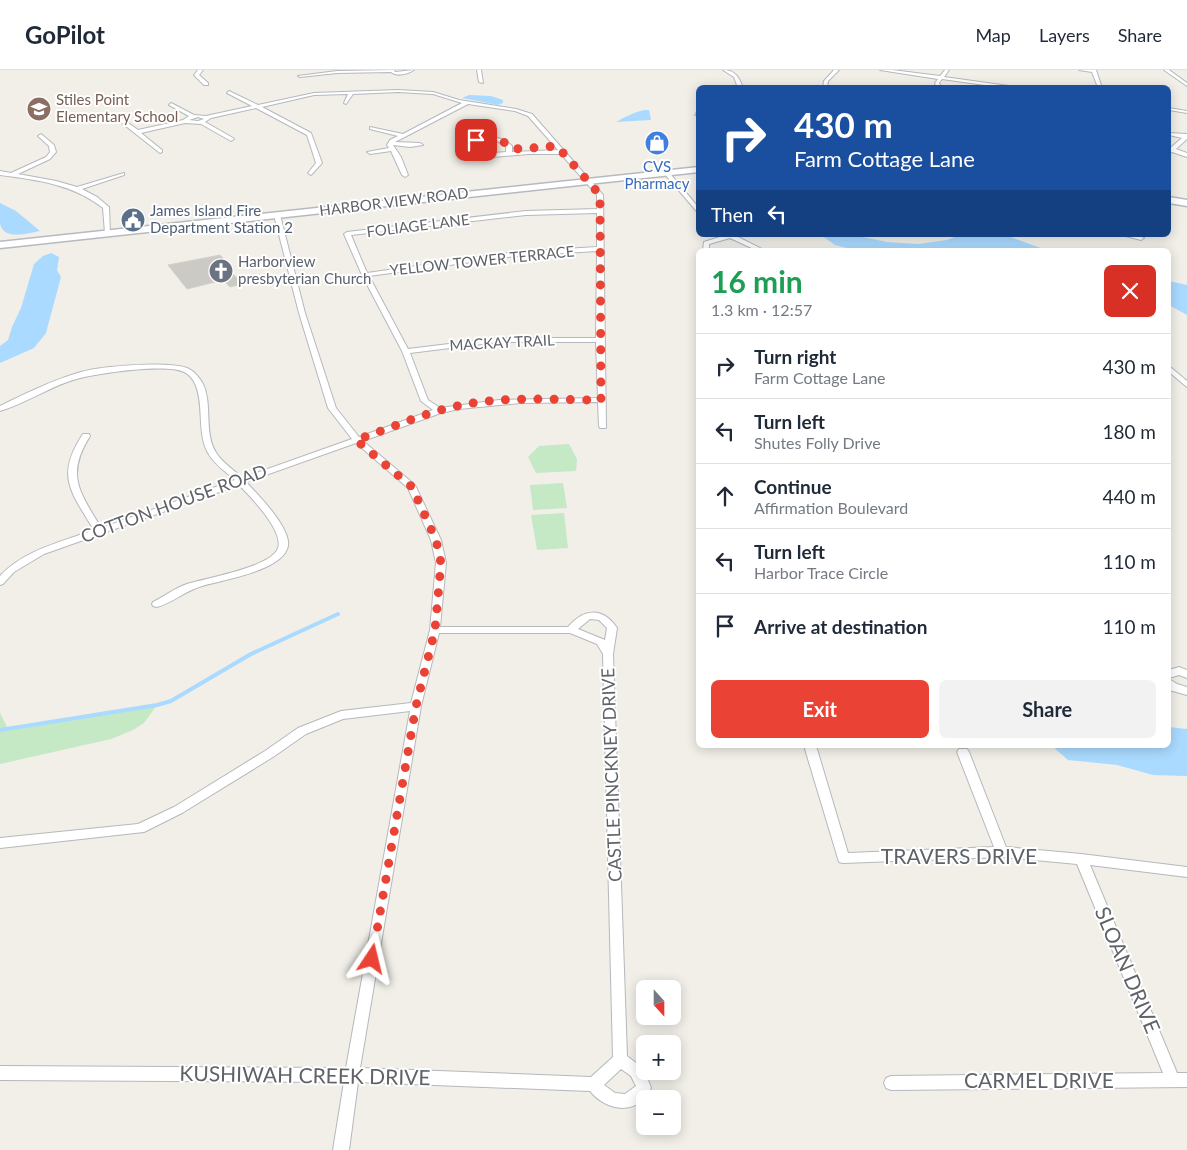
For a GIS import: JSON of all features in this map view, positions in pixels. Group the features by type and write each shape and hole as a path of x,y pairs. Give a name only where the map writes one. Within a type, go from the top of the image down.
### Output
{"main road":[{"name":"HARBOR VIEW ROAD","path":"0,245 665,171 696,169"},
{"path":"1171,200 1187,203"}],"street":[{"path":"201,70 196,75 206,84"},
{"path":"300,76 337,71 391,70 401,74 413,70"},
{"path":"479,70 481,82"},
{"path":"725,70 732,72 738,78 740,85"},
{"path":"826,85 837,70"},
{"path":"882,70 1000,85"},
{"path":"938,85 937,83 940,77 947,70"},
{"path":"1081,70 1094,70 1099,85"},
{"path":"1166,70 1187,85"},
{"path":"398,91 401,74"},
{"path":"171,104 192,116 208,117 314,94 398,91 434,93 466,103 516,110 530,115 600,195 600,340 603,426"},
{"path":"229,92 309,134 319,163 311,173"},
{"path":"346,103 352,92"},
{"path":"391,146 402,135 466,103"},
{"path":"1171,109 1187,112"},
{"path":"115,116 160,151"},
{"path":"185,121 192,116"},
{"path":"138,132 185,121 202,122 208,120 208,117"},
{"path":"202,122 231,140"},
{"path":"372,128 402,135"},
{"path":"1171,134 1187,137"},
{"path":"11,175 48,158 53,152 52,146 42,136"},
{"path":"1171,149 1187,137"},
{"path":"509,151 501,140 484,138 468,144 468,150 475,155 481,156 509,151 520,149 557,146"},
{"path":"370,152 391,146 420,144"},
{"path":"391,146 398,157 405,175"},
{"path":"1171,150 1187,155"},
{"path":"509,151 562,152"},
{"path":"665,171 696,208"},
{"path":"0,173 79,188 95,197 106,207 108,233"},
{"path":"79,188 122,174"},
{"name":"FOLIAGE LANE","path":"439,411 425,401 406,351 365,274 347,234 526,213 599,211"},
{"path":"277,215 302,313 332,408 356,440 412,487 436,540 441,563 435,630 416,706 352,1075 341,1150"},
{"path":"706,248 706,243 726,237"},
{"path":"731,237 756,248"},
{"path":"1135,237 1141,238"},
{"name":"YELLOW TOWER TERRACE","path":"365,274 525,253 600,249"},
{"name":"MACKAY TRAIL","path":"406,351 498,340 600,340"},
{"path":"0,409 77,375 93,372 161,366 182,369 196,376 200,386 208,441 212,453 239,480 279,528 284,539 283,549 272,559 260,566 190,586 157,604"},
{"path":"1171,370 1187,385"},
{"name":"COTTON HOUSE ROAD","path":"0,582 11,570 25,560 98,530 439,411 464,405 500,401 601,400"},
{"path":"86,436 74,451 71,472 72,482 98,530"},
{"path":"571,630 577,622 587,617 595,614 602,616 612,628 608,654"},
{"name":"CASTLE PINCKNEY DRIVE","path":"435,630 571,630 601,642 608,654 620,1060"},
{"path":"1171,674 1178,672 1187,674"},
{"path":"1171,684 1173,687 1187,691"},
{"path":"0,843 140,829 178,810 302,731 341,715 416,706"},
{"name":"TRAVERS DRIVE","path":"811,749 843,858 1002,852 1081,859 1187,872"},
{"path":"963,752 1002,852"},
{"name":"SLOAN DRIVE","path":"1081,859 1180,1080"},
{"path":"620,1060 634,1068 644,1088 634,1100 614,1102 599,1092 594,1084 620,1060"},
{"name":"KUSHIWAH CREEK DRIVE","path":"0,1073 352,1075 594,1084"},
{"name":"CARMEL DRIVE","path":"890,1082 1180,1080"}],"green space":[{"path":"569,444 577,459 576,471 536,473 528,457 539,446"},
{"path":"563,483 567,508 533,510 530,485"},
{"path":"564,513 568,548 537,550 531,515"},
{"path":"157,705 144,723 111,739 0,764 0,713 8,729"}],"water":[{"path":"469,95 491,96 503,100 503,103 498,105 462,98"},
{"path":"649,110 651,120 616,122 634,113"},
{"path":"0,203 16,211 40,231 17,235 6,233 0,224"},
{"path":"824,237 863,237 887,242 918,244 955,237 1010,237 1041,248 847,248 835,245"},
{"path":"51,253 59,257 57,270 61,277 46,333 34,348 0,363 0,346 8,340 21,308 34,264 43,256"},
{"path":"1171,281 1187,285 1187,315 1171,306"},
{"path":"1171,727 1187,729 1187,776 1153,775 1117,765 1068,760 1054,748 1171,748"}],"building":[{"name":"Harborview presbyterian Church","path":"220,255 233,268 228,269 243,284 230,287 223,280 187,289 168,265"}],"waterway":[{"path":"0,730 157,705 171,701 251,654 338,614"}],"place":[{"name":"Stiles Point Elementary School","path":"39,109"},
{"name":"CVS Pharmacy","path":"657,143"},
{"name":"James Island Fire Department Station 2","path":"133,220"},
{"name":"Harborview presbyterian Church","path":"221,271"}],"route":[{"path":"372,959 416,706 435,630 441,563 436,540 412,487 356,440 439,411 464,405 500,401 601,400 600,195 557,146 520,149 509,148 505,142 494,138 476,140"}]}
